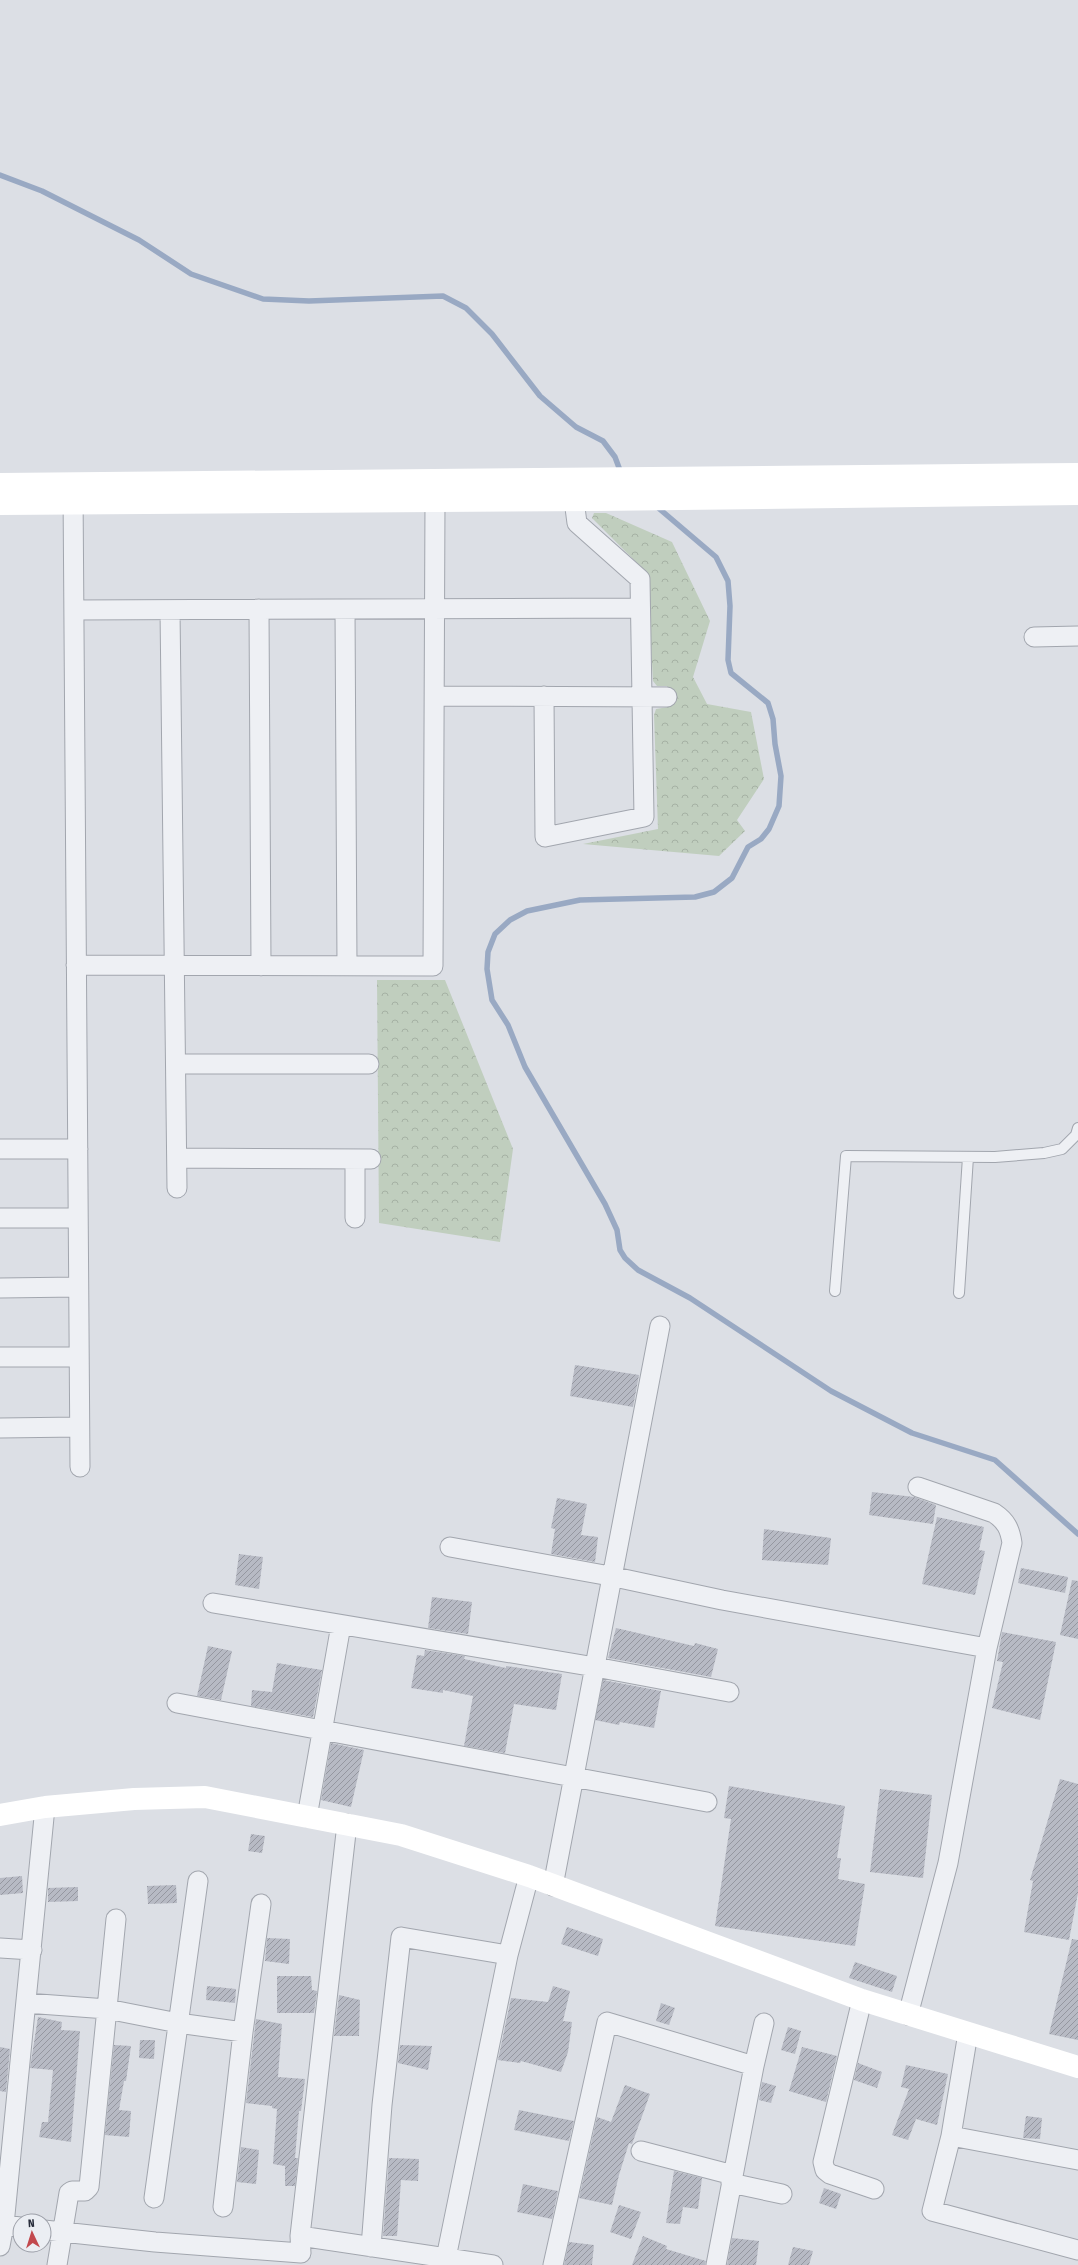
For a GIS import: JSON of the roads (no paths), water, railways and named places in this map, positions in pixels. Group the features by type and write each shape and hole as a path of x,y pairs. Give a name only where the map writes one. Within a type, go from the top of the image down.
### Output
{"street":[{"path":"0,504 73,494 661,478 1078,474"},
{"path":"0,484 73,494 435,501 674,500 1078,494"},
{"path":"73,494 80,1467"},
{"path":"544,696 545,837 644,817 640,579 577,523 574,500"},
{"path":"76,965 433,966 435,501"},
{"path":"74,610 640,608"},
{"path":"345,609 347,966"},
{"path":"170,610 177,1188"},
{"path":"259,610 261,966"},
{"path":"1034,637 1078,636"},
{"path":"435,696 667,697"},
{"path":"176,1064 370,1064"},
{"path":"0,1149 78,1149"},
{"path":"177,1158 363,1159 355,1218"},
{"path":"0,1218 78,1218"},
{"path":"0,1288 78,1287"},
{"path":"552,1886 596,1667 610,1576 660,1326"},
{"path":"0,1358 79,1357"},
{"path":"0,1428 79,1427"},
{"path":"908,2015 948,1863 987,1648 1012,1543 1011,1531 1003,1519 994,1513 918,1487"},
{"path":"450,1546 610,1576 722,1600 987,1648"},
{"path":"213,1603 596,1667 729,1692"},
{"path":"307,1817 341,1625"},
{"path":"177,1703 707,1802"},
{"path":"0,1815 45,1807 134,1799 205,1797 401,1835 529,1876 552,1886 862,2000 1078,2067"},
{"path":"13,2213 26,2004 45,1807"},
{"path":"300,2252 347,1824"},
{"path":"446,2258 508,1955 529,1876"},
{"path":"154,2198 198,1881"},
{"path":"223,2207 243,2032 261,1904"},
{"path":"57,2265 53,2231 69,2193 72,2191 85,2190 89,2187 116,1919"},
{"path":"371,2247 382,2106 401,1937 508,1955"},
{"path":"0,1948 32,1950"},
{"path":"862,2000 823,2162 825,2170 830,2174 874,2189"},
{"path":"26,2004 107,2009 178,2023 243,2032"},
{"path":"552,2265 607,2022 754,2066"},
{"path":"716,2265 754,2066 764,2023"},
{"path":"968,2033 951,2136 932,2211 1078,2250"},
{"path":"951,2136 1078,2160"},
{"path":"641,2151 782,2194"},
{"path":"0,2246 12,2226"},
{"path":"53,2231 170,2244 300,2252 371,2247 493,2265"}],"lane":[{"path":"835,1291 846,1156 995,1157 1044,1153 1062,1149 1076,1135 1078,1128"},
{"path":"959,1293 968,1157"}],"waterway":[{"path":"0,175 42,191 139,240 191,274 263,299 309,301 443,296 466,308 492,334 540,396 576,427 603,441 615,457 621,473"},
{"path":"656,506 716,557 728,581 730,606 728,660 731,673 768,703 773,719 775,744 781,776 779,806 769,829 761,839 748,847 732,878 714,892 695,897 580,900 527,911 510,920 495,934 488,952 487,969 492,1000 508,1025 525,1067 605,1204 617,1230 620,1250 625,1258 638,1270 690,1298 831,1391 912,1433 995,1460 1078,1534"}]}
